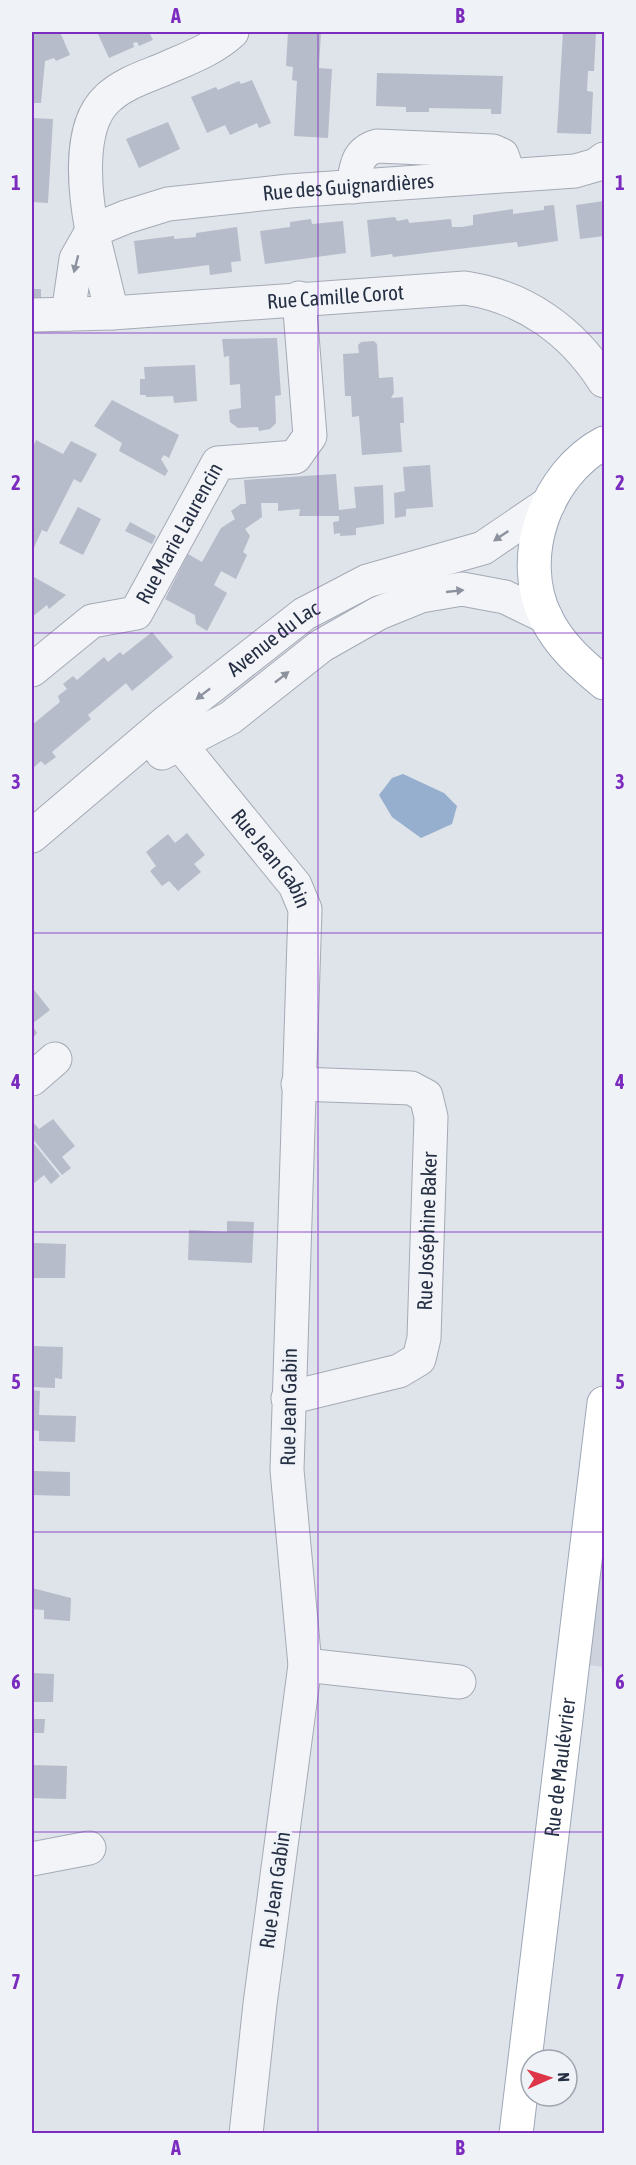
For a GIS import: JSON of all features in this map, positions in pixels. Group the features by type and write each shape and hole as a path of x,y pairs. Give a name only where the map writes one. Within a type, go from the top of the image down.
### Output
{"main road":[{"path":"604,443 588,451 557,485 538,528 535,574 546,617 570,655 604,683"},
{"name":"Rue de Maulévrier","path":"516,2133 604,1403"}],"street":[{"path":"112,313 85,192 91,120 107,98 135,81 215,47 232,32"},
{"name":"Rue des Guignardières","path":"92,231 126,216 168,204 352,187 575,171 596,165 604,159"},
{"path":"68,314 76,259 92,231"},
{"name":"Rue Camille Corot","path":"32,315 112,313 465,288 492,292 523,304 559,329 587,355 604,381"},
{"name":"Rue Marie Laurencin","path":"32,670 92,621 136,613 218,463 296,456 310,436 299,298"},
{"name":"Avenue du Lac","path":"32,841 132,770 304,614 367,581 483,548 549,503"},
{"name":"Avenue du Lac","path":"32,836 175,732 230,718 321,646 380,613 421,596 462,590 505,597 546,617"},
{"name":"Rue Jean Gabin","path":"175,732 295,885 305,909 287,1470 305,1665 260,2004 246,2133"},
{"name":"Rue Joséphine Baker","path":"288,1398 399,1371 419,1359 424,1326 431,1117 426,1096 411,1088 298,1084"},
{"path":"305,1665 459,1682"},
{"path":"32,1859 89,1848"}],"shaded area":[{"path":"604,1364 604,1667 563,1662"}],"water":[{"path":"403,774 444,793 457,806 452,824 421,838 392,817 379,795 392,778"}],"building":[{"path":"32,32 60,32 70,55 56,61 54,58 45,61 41,103 32,103"},
{"path":"97,32 149,32 153,40 139,46 137,42 133,43 134,47 109,58"},
{"path":"288,32 321,32 319,68 332,69 328,138 294,136 297,81 292,80 293,67 286,66"},
{"path":"563,32 596,32 594,71 588,71 587,91 593,92 591,134 557,133"},
{"path":"377,73 503,76 501,114 491,114 491,109 429,108 429,112 406,112 406,107 376,106"},
{"path":"252,80 271,123 259,128 257,123 230,135 225,125 207,133 191,97 216,87 218,90 239,81 241,84"},
{"path":"32,118 53,119 48,203 32,202"},
{"path":"168,122 180,149 139,168 126,139"},
{"path":"604,201 604,236 580,239 576,205"},
{"path":"554,205 558,241 518,247 517,242 393,257 392,254 371,257 367,220 395,217 397,221 408,219 409,223 451,219 452,227 462,227 473,225 473,215 513,209 513,214 544,210 544,206"},
{"path":"311,219 312,224 343,221 346,253 265,264 260,231 290,227 290,222"},
{"path":"237,227 241,261 231,262 232,272 210,275 209,265 138,274 134,241 174,236 174,239 196,237 196,233"},
{"path":"32,289 41,289 41,298 32,299"},
{"path":"277,338 281,395 275,396 276,423 270,429 259,431 258,427 238,428 230,422 229,410 241,408 240,384 230,385 229,356 224,357 222,339"},
{"path":"374,341 377,344 379,378 393,377 394,393 391,398 403,397 404,423 400,423 402,452 362,455 359,416 352,417 351,396 345,396 343,354 359,353 358,345 361,342"},
{"path":"195,365 197,401 174,403 173,396 146,397 146,395 140,395 140,379 145,379 144,367"},
{"path":"112,400 179,435 169,458 164,455 161,459 168,471 165,476 119,451 122,443 94,426"},
{"path":"36,440 63,454 71,441 97,454 81,483 74,479 47,532 42,530 32,552 32,450"},
{"path":"430,465 433,507 406,509 406,516 395,518 394,493 405,491 403,467"},
{"path":"336,474 339,510 356,508 354,487 383,485 384,524 356,528 356,535 340,536 340,533 334,534 333,522 339,521 339,516 299,516 300,509 278,511 278,503 261,503 262,517 245,529 250,536 243,552 247,555 236,579 221,571 214,585 227,593 207,631 196,624 195,615 165,599 188,554 202,562 221,528 235,519 231,511 241,504 246,504 244,480"},
{"path":"78,507 101,519 83,555 59,543"},
{"path":"130,522 156,536 152,544 125,531"},
{"path":"32,576 66,595 49,609 47,605 32,617"},
{"path":"152,632 173,657 132,691 126,683 88,715 91,719 52,752 56,757 45,765 41,761 32,769 32,725 60,702 58,696 67,689 63,684 73,676 77,680 104,657 108,662 120,652 123,655"},
{"path":"187,833 205,855 194,864 201,872 178,891 169,881 162,886 150,871 156,866 146,852 168,834 175,843"},
{"path":"34,990 50,1010 32,1024 32,992"},
{"path":"32,1025 37,1033 32,1038"},
{"path":"53,1119 75,1146 62,1157 71,1168 62,1175 32,1138 32,1127 35,1124 39,1129"},
{"path":"32,1141 60,1176 51,1184 44,1175 32,1185"},
{"path":"227,1221 254,1222 252,1263 188,1260 189,1230 227,1232"},
{"path":"32,1243 66,1244 65,1278 32,1278"},
{"path":"32,1346 63,1347 62,1379 55,1378 55,1388 32,1387"},
{"path":"32,1390 40,1391 39,1415 76,1416 75,1442 39,1441 39,1431 32,1430"},
{"path":"32,1455 34,1471 70,1472 70,1496 32,1495"},
{"path":"32,1588 71,1598 70,1621 44,1619 44,1610 32,1609"},
{"path":"32,1673 54,1674 53,1702 34,1702"},
{"path":"32,1719 45,1719 44,1733 32,1733"},
{"path":"32,1765 67,1766 66,1799 32,1798"}]}
